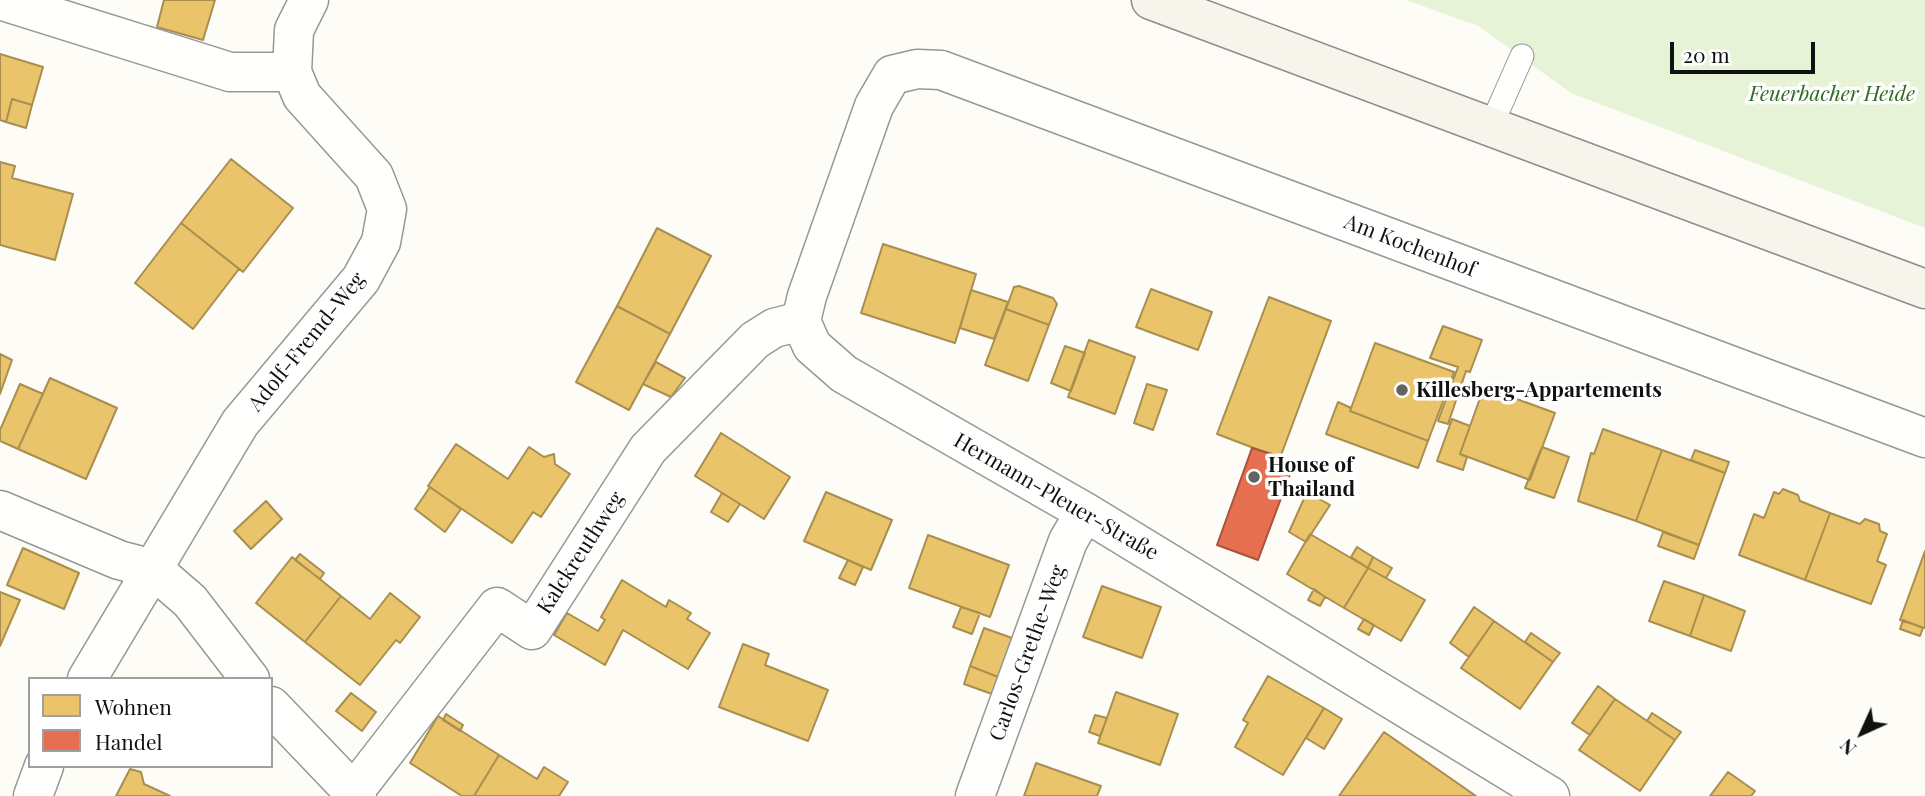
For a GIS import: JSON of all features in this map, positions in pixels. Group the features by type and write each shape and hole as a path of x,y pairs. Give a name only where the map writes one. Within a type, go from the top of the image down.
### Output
{"main road":[{"path":"1151,0 1925,289"}],"street":[{"path":"0,0 230,72 292,72 294,30 309,0"},
{"name":"Am Kochenhof","path":"801,321 874,106 892,75 917,69 941,70 1925,438"},
{"name":"Adolf-Fremd-Weg","path":"88,677 240,424 361,279 381,242 387,209 374,176 302,96 292,72"},
{"name":"Hermann-Pleuer-Straße","path":"801,321 812,346 844,374 1086,512 1550,796"},
{"name":"Kalckreuthweg","path":"355,794 497,607 532,630 648,449 755,340 774,328 801,321"},
{"path":"0,510 118,560 153,569 190,601 248,677"},
{"name":"Carlos-Grethe-Weg","path":"975,796 1068,541 1086,512"},
{"path":"273,707 355,794"},
{"path":"33,796 43,768"}],"lane":[{"path":"1492,126 1522,56"}],"green space":[{"name":"Feuerbacher Heide","path":"1406,0 1925,0 1925,228 1571,93 1478,26"}],"building: Wohnen":[{"path":"164,0 215,0 203,40 157,27"},
{"path":"0,54 43,67 32,105 12,99 6,122 0,120"},
{"path":"12,99 32,105 26,128 6,122"},
{"path":"231,159 293,208 243,272 181,223"},
{"path":"0,162 15,166 12,178 73,194 55,260 0,245"},
{"path":"181,223 239,269 193,329 135,283"},
{"path":"657,228 711,256 670,334 617,306"},
{"path":"883,244 976,274 955,343 861,313"},
{"path":"1019,286 1053,298 1057,304 1049,325 1006,309 1014,287"},
{"path":"1151,289 1212,312 1198,350 1136,327"},
{"path":"971,290 1008,302 994,339 960,328"},
{"path":"1269,297 1331,321 1280,458 1217,434"},
{"path":"617,306 670,334 629,410 576,382"},
{"path":"1006,309 1049,325 1028,381 985,365"},
{"path":"1443,326 1482,340 1470,372 1466,371 1448,424 1438,421 1458,367 1430,358"},
{"path":"1089,340 1135,357 1115,414 1068,397"},
{"name":"Killesberg-Appartements","path":"1375,343 1454,372 1428,441 1350,411"},
{"path":"1065,346 1085,353 1071,391 1051,383"},
{"path":"0,354 12,360 0,394"},
{"path":"656,362 685,378 671,397 643,384"},
{"path":"50,378 117,408 86,479 18,449"},
{"path":"20,384 43,394 18,449 0,441 0,430"},
{"path":"1147,384 1167,390 1153,430 1134,423"},
{"path":"1484,387 1555,413 1530,480 1460,454"},
{"path":"1338,402 1351,408 1350,411 1428,441 1418,468 1326,434"},
{"path":"1452,419 1470,426 1460,454 1467,457 1463,470 1437,461"},
{"path":"1603,429 1662,450 1636,521 1578,501 1591,453 1594,454"},
{"path":"721,433 790,477 764,519 695,476"},
{"path":"456,444 508,479 529,447 544,457 554,454 555,464 570,474 541,517 533,512 512,543 428,486"},
{"path":"1542,447 1569,457 1554,498 1525,488"},
{"path":"1662,450 1725,473 1699,545 1636,521"},
{"path":"1695,450 1729,462 1725,473 1691,460"},
{"path":"430,487 461,509 445,532 415,509"},
{"path":"1783,489 1798,495 1800,501 1830,513 1805,580 1739,555 1754,514 1764,518 1774,492 1779,494"},
{"path":"826,492 892,520 871,570 804,541"},
{"path":"1307,492 1330,505 1306,542 1289,532"},
{"path":"722,493 740,504 728,522 711,512"},
{"path":"266,501 282,519 251,549 234,531"},
{"path":"1830,513 1860,524 1865,519 1879,524 1880,531 1887,534 1877,561 1886,565 1871,604 1805,580"},
{"path":"1663,532 1699,545 1694,559 1658,546"},
{"path":"1310,534 1368,568 1344,608 1287,574"},
{"path":"928,535 1009,565 990,617 909,588"},
{"path":"1357,547 1373,557 1368,568 1351,557"},
{"path":"23,548 79,573 64,609 7,585"},
{"path":"1925,551 1925,628 1900,620"},
{"path":"300,554 324,573 320,579 295,560"},
{"path":"292,557 341,596 305,642 256,603"},
{"path":"1373,557 1392,568 1386,578 1368,568"},
{"path":"848,560 863,567 855,585 839,578"},
{"path":"1368,568 1425,600 1401,641 1344,608"},
{"path":"622,580 666,607 669,600 691,613 687,619 710,633 688,669 623,630 605,665 554,635 567,613 598,631 605,620 601,617"},
{"path":"1664,581 1704,595 1690,636 1649,621"},
{"path":"1102,586 1161,607 1142,658 1083,637"},
{"path":"1314,589 1325,597 1320,606 1308,600"},
{"path":"0,592 20,600 0,646"},
{"path":"390,593 420,617 400,643 396,640 360,685 305,642 341,596 370,619"},
{"path":"1704,595 1745,611 1731,651 1690,636"},
{"path":"961,607 980,613 972,634 953,627"},
{"path":"1474,607 1494,621 1469,657 1450,643"},
{"path":"1364,619 1374,625 1369,635 1358,629"},
{"path":"1903,620 1923,628 1920,636 1900,629"},
{"path":"1494,621 1553,662 1520,709 1461,668"},
{"path":"984,628 1012,638 998,677 970,666"},
{"path":"1531,633 1560,653 1553,662 1525,642"},
{"path":"743,644 769,654 765,665 828,690 808,741 719,707"},
{"path":"970,666 998,677 992,694 964,684"},
{"path":"1268,676 1324,708 1283,775 1235,747 1248,723 1243,720"},
{"path":"1598,686 1615,699 1590,735 1572,723"},
{"path":"1116,692 1178,714 1160,765 1098,743"},
{"path":"351,693 376,712 362,731 336,711"},
{"path":"1615,699 1675,740 1640,791 1579,750"},
{"path":"1324,708 1342,719 1324,749 1306,738"},
{"path":"1652,713 1681,732 1675,740 1647,721"},
{"path":"446,714 463,725 460,731 443,720"},
{"path":"1095,715 1107,718 1100,736 1089,732"},
{"path":"438,716 499,755 474,796 462,796 410,763"},
{"path":"1384,732 1476,796 1339,796"},
{"path":"499,755 537,779 544,767 568,782 559,796 474,796"},
{"path":"1036,763 1101,786 1097,796 1024,796"},
{"path":"130,769 141,772 144,784 170,796 116,796"},
{"path":"1728,772 1755,791 1751,796 1710,796"}],"building: Handel":[{"path":"1252,448 1295,461 1258,560 1217,545"}],"place":[{"name":"Killesberg-Appartements","path":"1402,390"},
{"name":"House of Thailand","path":"1254,477"}]}
